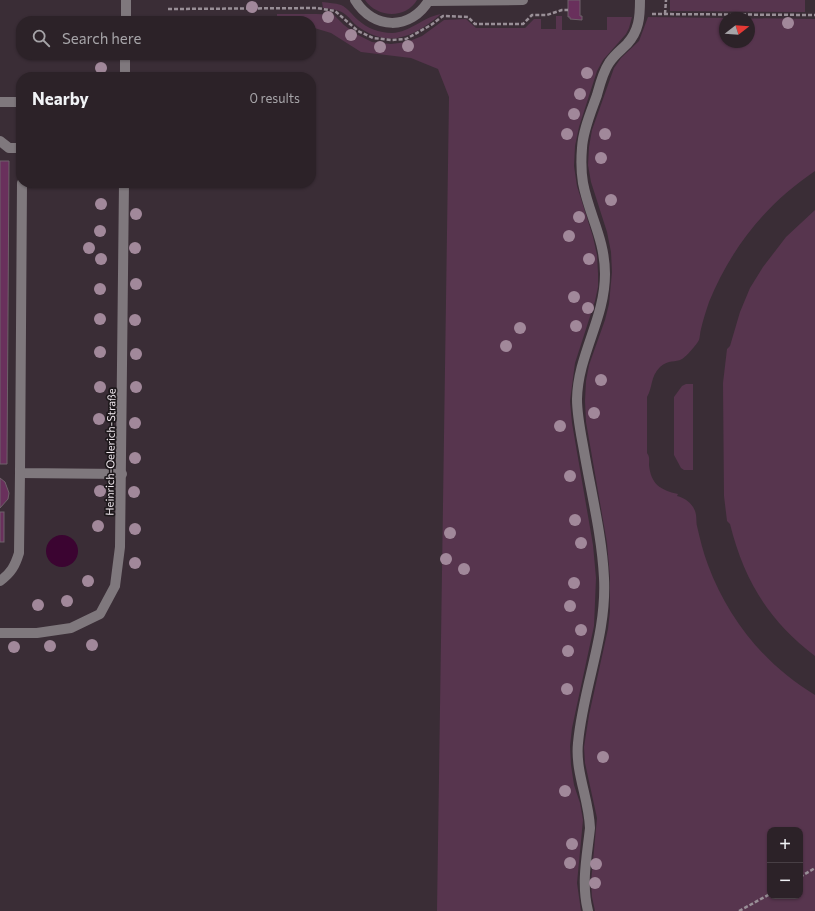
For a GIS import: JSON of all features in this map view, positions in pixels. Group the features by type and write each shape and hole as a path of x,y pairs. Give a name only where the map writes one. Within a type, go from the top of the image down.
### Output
{"street":[{"path":"126,0 126,16"},
{"path":"355,0 360,9 370,17 383,22 396,23 409,20 421,12 429,1 523,0"},
{"path":"588,911 585,899 584,883 590,832 590,819 589,810 581,783 577,746 601,628 604,578 602,555 577,401 582,364 602,302 605,272 604,253 600,234 584,184 581,166 582,146 585,128 608,64 632,37 638,23 640,14 640,0"},
{"path":"125,60 125,72"},
{"path":"0,102 16,102"},
{"path":"0,141 9,148 16,148"},
{"path":"0,581 7,576 15,566 19,553 22,188"},
{"name":"Heinrich-Oelerich-Straße","path":"0,633 37,633 71,628 100,614 115,586 120,548 122,474 124,188"},
{"path":"20,473 122,474"}],"path":[{"path":"665,14 666,0"},
{"path":"640,14 815,14"},
{"path":"803,875 815,868"},
{"path":"740,911 767,896"}],"shaded area":[{"path":"365,0 417,0 406,11 391,14 377,10 370,6"},
{"path":"670,0 805,0 805,12 670,11"},
{"path":"322,2 341,5 365,25 374,30 387,33 405,30 428,18 441,14 421,29 411,34 391,38 380,37 357,26 343,13 323,8"},
{"path":"277,14 334,15 356,34 372,42 391,44 407,42 422,36 444,20 466,19 476,28 525,28 534,19 541,19 541,29 556,29 556,16 562,16 562,30 607,30 607,17 632,17 626,34 603,60 597,71 579,127 575,146 574,166 577,186 593,237 597,255 598,273 598,287 595,301 575,363 570,401 572,423 593,545 596,578 594,626 572,728 570,746 574,785 580,803 583,820 577,883 581,911 437,911 449,97 438,69 411,58 361,52 331,33 316,28 316,16 277,16"},
{"path":"648,17 719,18 719,48 755,48 755,18 815,19 815,171 781,198 752,229 739,246 728,263 709,302 699,340 694,347 682,359 666,363 660,367 655,374 647,397 647,453 649,457 650,472 654,481 661,488 678,494 677,496 688,501 694,508 700,541 708,565 716,585 737,622 764,655 780,670 815,695 815,911 595,911 591,882 597,818 585,763 584,747 589,715 608,629 610,611 610,577 607,543 586,422 585,401 586,381 589,365 609,304 612,272 611,252 607,232 591,182 588,165 592,130 614,68 621,58 639,41"},
{"path":"815,210 815,656 784,628 760,598 743,563 730,524 727,521 724,496 723,383 727,349 730,346 740,312 750,288 763,267 786,237"},
{"path":"686,384 693,384 693,470 684,470 681,468 674,455 674,397 682,386"},
{"path":"62,535 68,536 75,542 78,551 77,557 71,564 62,567 56,566 49,560 46,551 47,545 53,538"}],"building":[{"path":"568,0 580,0 580,16 582,16 582,20 570,19 570,17 568,17"},
{"path":"0,161 9,161 7,464 0,464"},
{"path":"0,478 5,482 9,493 8,499 0,508"},
{"path":"0,512 4,512 4,542 0,542"}]}
